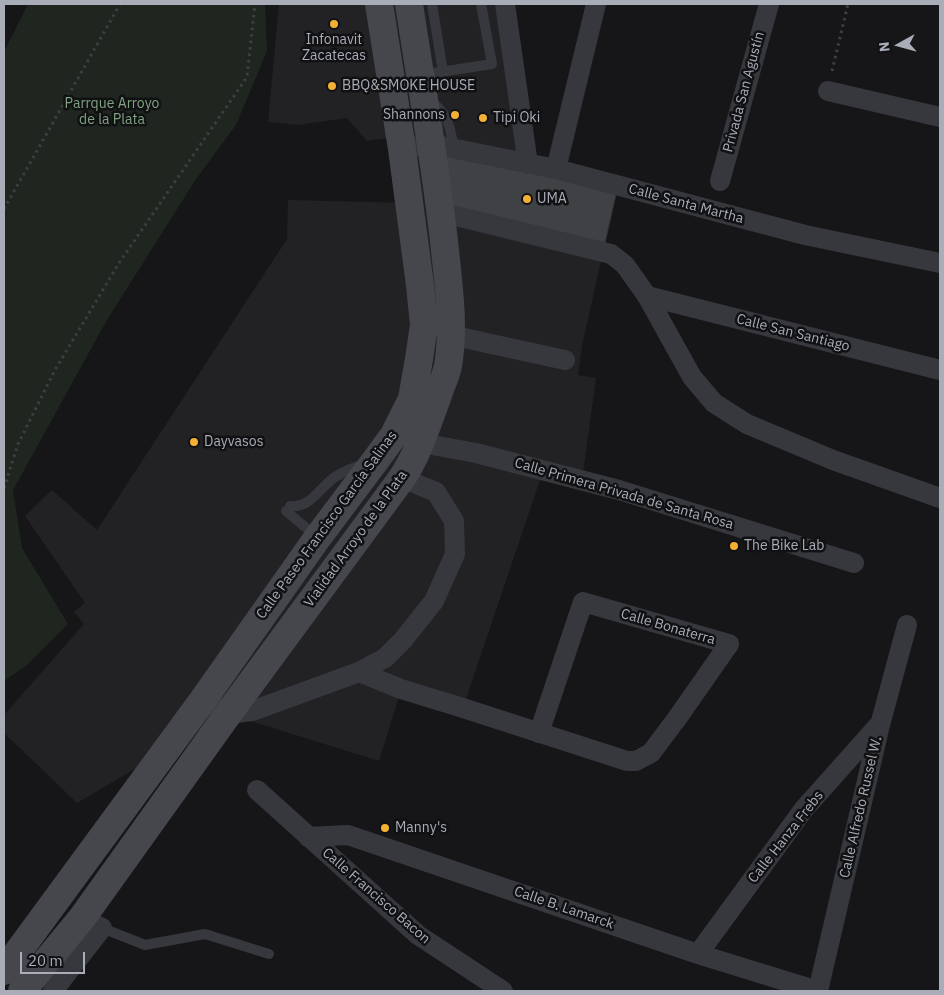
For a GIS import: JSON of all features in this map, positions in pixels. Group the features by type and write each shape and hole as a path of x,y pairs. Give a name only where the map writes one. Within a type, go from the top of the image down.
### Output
{"main road":[{"name":"Calle Paseo Francisco García Salinas","path":"8,956 203,700 318,537 394,435 412,399 424,325 402,149 379,4"},
{"name":"Vialidad Arroyo de la Plata","path":"22,991 92,923 228,714 413,461 448,367 451,304 440,212 442,147 429,81 409,4"}],"street":[{"path":"505,4 528,164"},
{"path":"556,169 596,4"},
{"name":"Privada San Agustín","path":"720,180 769,4"},
{"path":"828,91 940,116"},
{"path":"402,149 442,147"},
{"name":"Calle Santa Martha","path":"442,147 556,169 805,235 940,262"},
{"path":"440,212 611,254 625,265 647,296 692,377 714,403 747,424 833,460 940,498"},
{"name":"Calle San Santiago","path":"647,296 940,370"},
{"path":"450,335 565,360"},
{"name":"Calle Primera Privada de Santa Rosa","path":"420,443 476,453 619,490 854,563"},
{"path":"203,700 228,714 252,711 359,672 384,658 403,640 434,601 455,554 454,521 436,492 402,478"},
{"name":"Calle Bonaterra","path":"359,672 401,689 539,733 627,761 636,761 651,753 729,644 583,602 539,733"},
{"name":"Calle Alfredo Russel W.","path":"818,991 880,725 907,625"},
{"name":"Calle Hanza Frebs","path":"698,954 804,809 880,725"},
{"name":"Calle Francisco Bacon","path":"257,790 418,935 503,991"},
{"name":"Calle B. Lamarck","path":"308,837 348,834 698,954 818,991"},
{"path":"53,991 92,923"}],"lane":[{"path":"432,4 429,81 492,64 481,4"},
{"path":"318,537 288,508 306,503 335,477 375,461"},
{"path":"92,923 145,945 205,934 269,954"}],"path":[{"path":"4,209 120,4"},
{"path":"4,488 18,444 55,370 119,263 248,77 255,4"},
{"path":"828,91 848,4"}],"shaded area":[{"path":"279,4 505,4 528,164 603,252 582,346 578,375 596,378 582,481 543,471 463,708 401,690 379,761 228,714 77,803 4,733 4,715 84,624 74,612 85,603 25,516 52,490 97,530 287,239 288,200 408,203 400,136 367,141 347,118 298,125 268,122"}],"green space":[{"name":"Parrque Arroyo de la Plata","path":"28,4 265,4 267,51 236,125 196,179 107,320 13,490 22,548 68,624 27,665 4,681 4,52"}],"building":[{"name":"UMA","path":"431,144 618,186 603,252 440,212"}],"place":[{"name":"Infonavit Zacatecas","path":"334,24"},
{"name":"BBQ&SMOKE HOUSE","path":"332,86"},
{"name":"Shannons","path":"455,115"},
{"name":"Tipi Oki","path":"483,118"},
{"name":"UMA","path":"527,199"},
{"name":"Dayvasos","path":"194,442"},
{"name":"The Bike Lab","path":"734,546"},
{"name":"Manny's","path":"385,828"}]}
